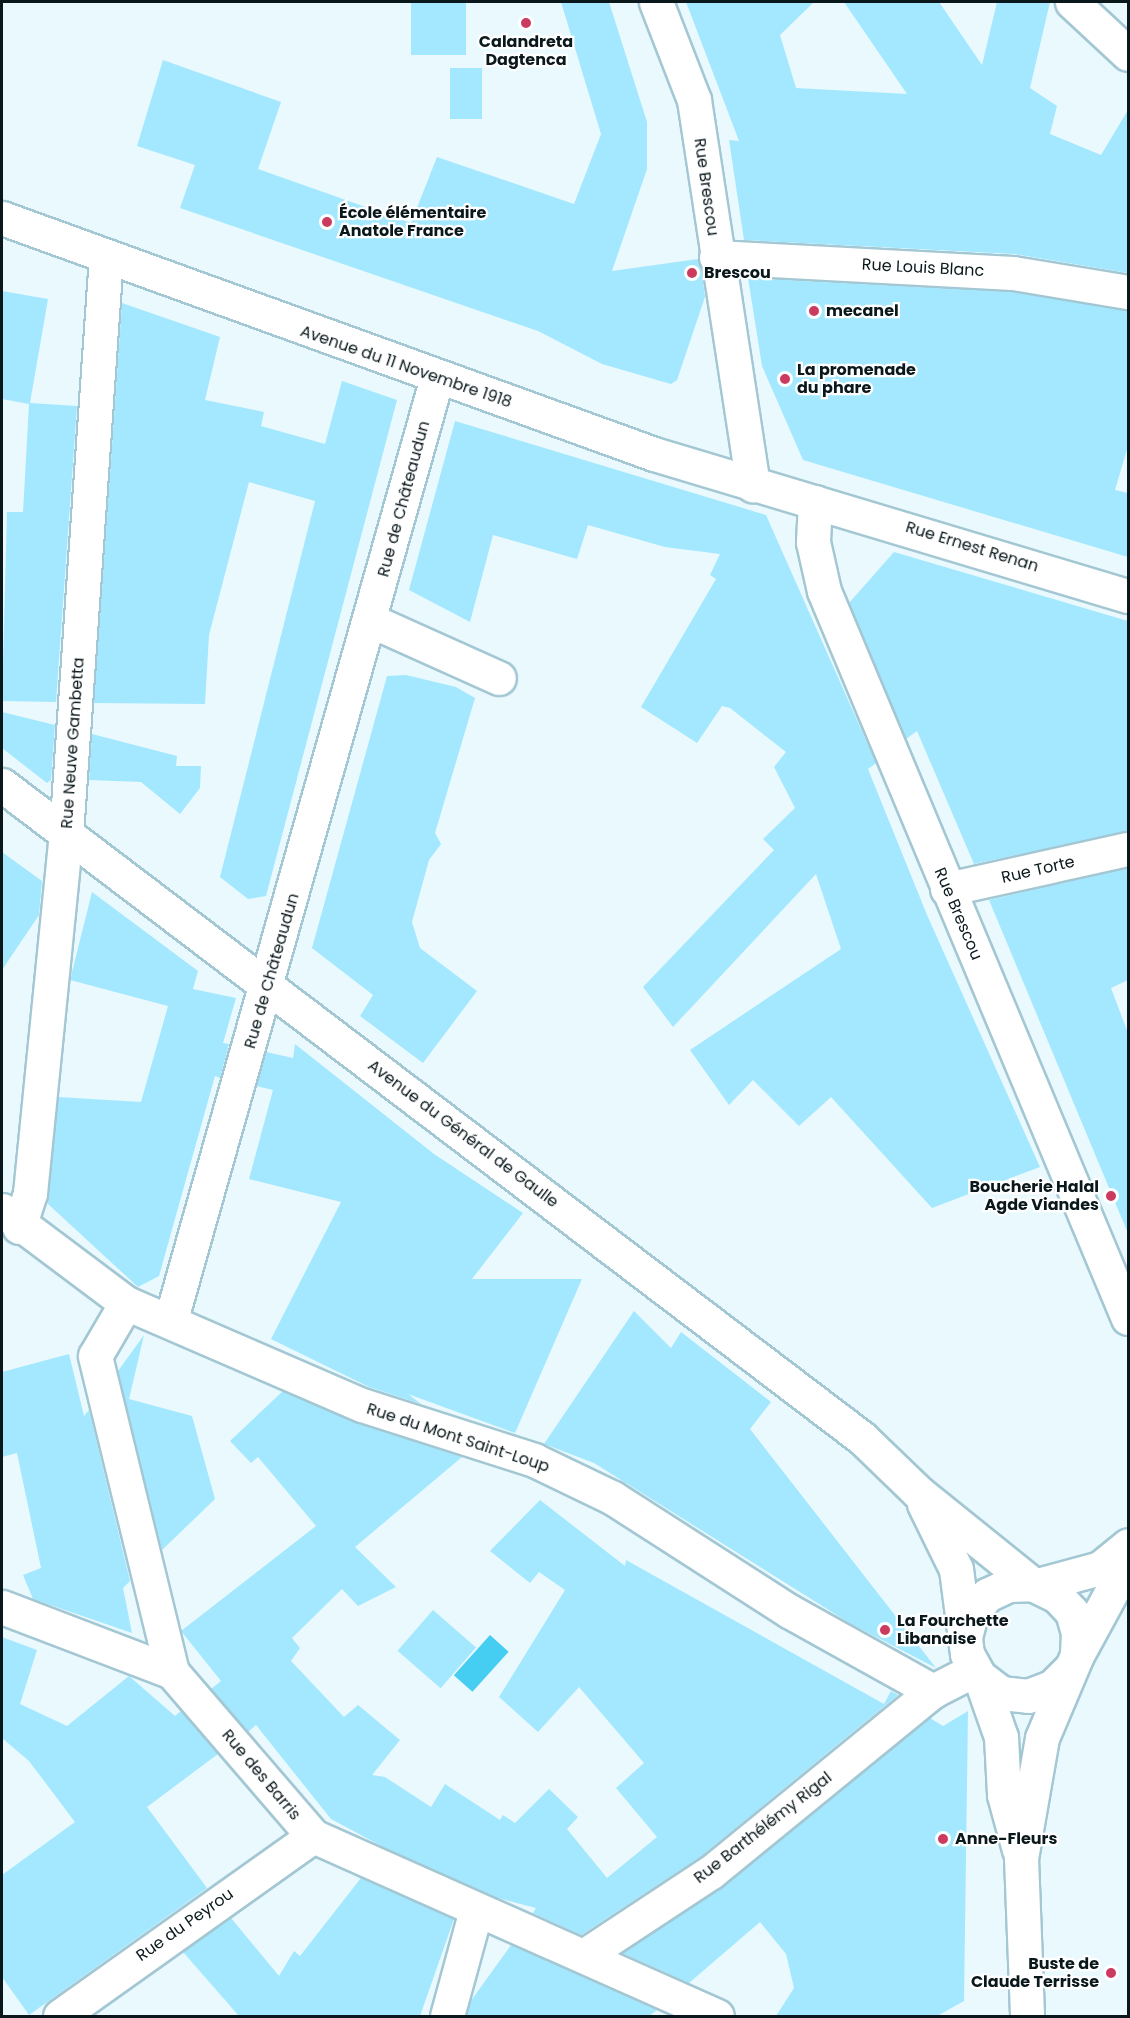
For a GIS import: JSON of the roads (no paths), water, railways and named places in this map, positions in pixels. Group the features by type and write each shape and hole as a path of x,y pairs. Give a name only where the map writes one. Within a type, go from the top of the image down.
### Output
{"street":[{"name":"Rue Brescou","path":"656,2 694,100 716,257 753,486"},
{"path":"1072,2 1128,54"},
{"name":"Avenue du 11 Novembre 1918","path":"2,218 436,377 753,486 815,502"},
{"name":"Rue Neuve Gambetta","path":"10,1218 30,1193 66,834 106,256"},
{"name":"Rue Louis Blanc","path":"716,257 1013,273 1128,292"},
{"name":"Rue de Châteaudun","path":"171,1319 372,621 436,377"},
{"name":"Rue Brescou","path":"815,502 813,542 824,591 1128,1318"},
{"name":"Rue Ernest Renan","path":"815,502 1128,596"},
{"path":"372,621 500,678"},
{"name":"Avenue du Général de Gaulle","path":"2,785 862,1438 918,1492 1035,1585"},
{"name":"Rue Torte","path":"947,889 1128,849"},
{"name":"Rue du Mont Saint-Loup","path":"10,1218 126,1303 171,1319 226,1350 362,1406 564,1474 933,1691"},
{"name":"Rue des Barris","path":"126,1303 95,1356 172,1672 313,1836 476,1910 585,1955 717,2016"},
{"name":"Avenue du Général de Gaulle","path":"918,1492 956,1569 965,1637"},
{"path":"1021,1858 1004,1796 1002,1737 965,1637 971,1614 987,1595 1008,1585 1035,1585 1100,1568 1128,1545"},
{"path":"1027,2016 1021,1858 1042,1738 1074,1662 1128,1572"},
{"path":"977,1674 1001,1692 1028,1696 1052,1687 1074,1662 1072,1612 1035,1585"},
{"path":"2,1607 172,1672"},
{"path":"933,1691 977,1674"},
{"name":"Rue Barthélémy Rigal","path":"585,1955 711,1872 933,1691"},
{"name":"Rue du Peyrou","path":"60,2016 313,1836"},
{"path":"447,2016 476,1910"}],"water":[{"path":"490,1635 509,1652 472,1692 454,1675"}],"place":[{"name":"Calandreta Dagtenca","path":"526,23"},
{"name":"École élémentaire Anatole France","path":"327,222"},
{"name":"Brescou","path":"692,273"},
{"name":"mecanel","path":"814,311"},
{"name":"La promenade du phare","path":"785,379"},
{"name":"Boucherie Halal Agde Viandes","path":"1111,1196"},
{"name":"La Fourchette Libanaise","path":"885,1630"},
{"name":"Anne-Fleurs","path":"943,1839"},
{"name":"Buste de Claude Terrisse","path":"1111,1973"}]}
